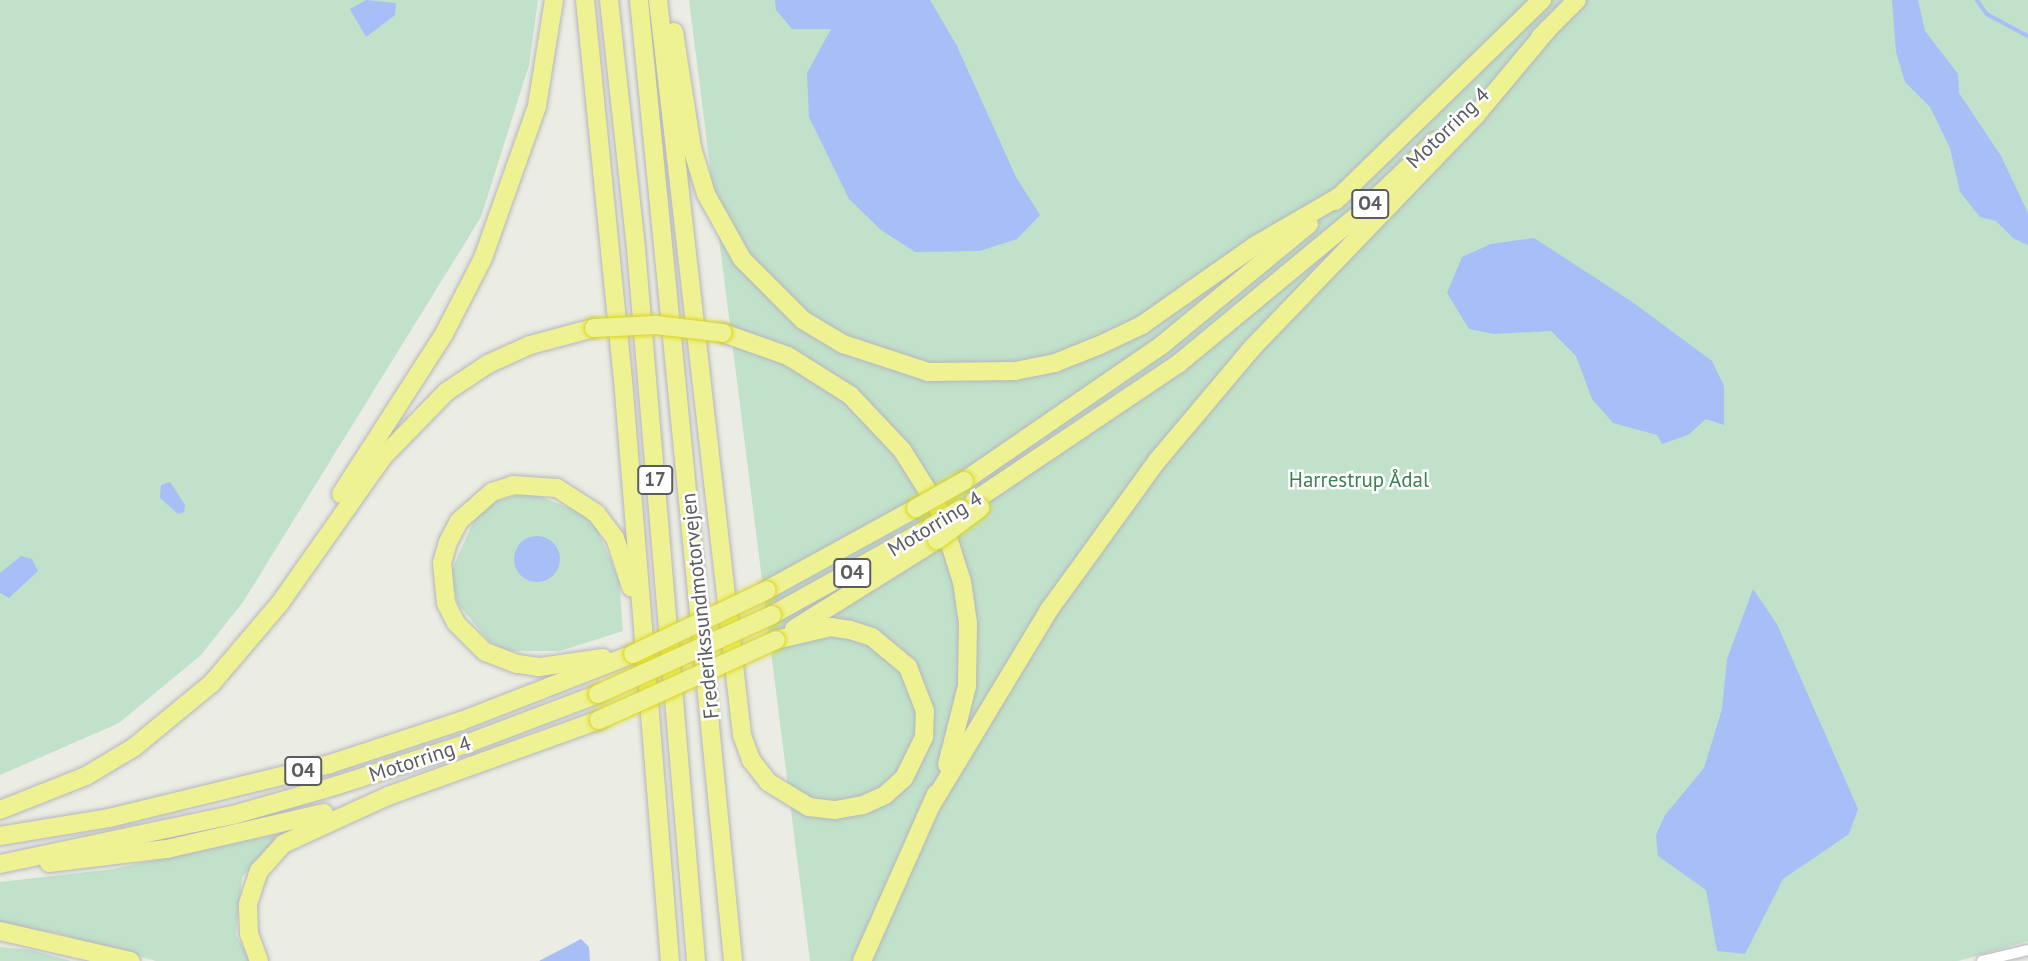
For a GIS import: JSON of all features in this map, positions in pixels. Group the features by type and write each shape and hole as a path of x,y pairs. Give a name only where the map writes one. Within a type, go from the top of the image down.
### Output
{"highway":[{"path":"301,572 335,504 444,334 483,258 537,106 554,0"},
{"path":"585,0 628,435 667,961"},
{"name":"Frederikssundmotorvejen","path":"609,0 636,249 696,961"},
{"name":"Frederikssundmotorvejen","path":"639,0 733,961"},
{"path":"658,0 742,735 751,760 768,782 809,807 835,810 863,805 885,795 904,778 924,737 922,699 908,667 872,637 850,630 831,627 776,640"},
{"path":"668,0 692,148 722,228 772,294 803,320 843,344 885,361 928,372 968,374 1055,363 1142,324 1256,245 1342,195"},
{"name":"Motorring 4","path":"0,836 109,818 330,764 596,664 633,654 767,590 964,481 1163,344 1342,195 1542,0"},
{"name":"Motorring 4","path":"3,863 233,815 469,743 598,694 772,615 934,534 1178,364 1273,287 1359,214 1577,0"},
{"path":"932,804 1049,610 1174,440 1253,347 1476,116 1548,29"},
{"path":"0,810 86,776 174,717 212,683 301,572 383,457 446,393 488,364 530,345 594,328 656,324 723,333 788,356 850,396 902,450 939,509 962,582 968,654 960,722 932,804 863,961"},
{"path":"596,664 539,667 517,664 485,652 469,639 446,603 442,563 458,521 473,506 513,485 540,485 576,497 615,538 626,563 641,635"},
{"path":"259,961 247,915 254,881 265,861 305,830 388,796 599,720 776,640 934,534"},
{"path":"3,863 89,861 167,849 388,796"},
{"path":"0,931 131,961"}],"street":[{"path":"1982,961 2028,950"}],"green space":[{"path":"0,0 538,0 529,65 481,217 243,602 201,655 119,723 0,775"},
{"name":"Harrestrup Ådal","path":"689,0 2028,0 2028,941 1958,961 810,961"},
{"path":"528,492 583,513 598,531 619,580 623,631 560,651 507,651 489,641 458,604 450,574 474,520 492,503"},
{"path":"284,833 242,877 236,935 251,961 156,961 56,933 0,925 0,882 113,869"},
{"path":"0,947 31,950 71,961 0,961"}],"water":[{"path":"366,0 396,3 395,15 366,37 350,9"},
{"path":"775,0 930,0 957,46 1016,177 1040,215 1017,239 980,251 915,252 881,230 849,199 809,117 807,73 831,29 792,29 776,10"},
{"path":"1892,0 1918,0 1925,31 1958,74 1959,93 2001,156 2028,213 2028,245 2014,239 1996,221 1980,217 1960,192 1950,148 1930,107 1905,82 1896,52"},
{"path":"1534,238 1631,301 1712,361 1724,386 1724,425 1706,419 1688,435 1662,444 1657,435 1613,423 1592,399 1576,356 1551,331 1494,334 1469,329 1447,293 1462,257 1491,244"},
{"path":"170,482 185,505 184,512 178,514 160,498 161,485"},
{"path":"537,536 553,543 560,559 553,575 537,582 521,575 514,559 521,543"},
{"path":"21,556 32,559 38,571 9,598 0,593 0,573"},
{"path":"1753,589 1777,624 1858,809 1849,834 1783,879 1745,954 1717,951 1706,890 1658,856 1656,835 1665,815 1704,768 1722,709 1727,659"},
{"path":"581,939 589,947 590,961 539,961"}],"waterway":[{"path":"1977,0 1987,14 2028,36"}]}
